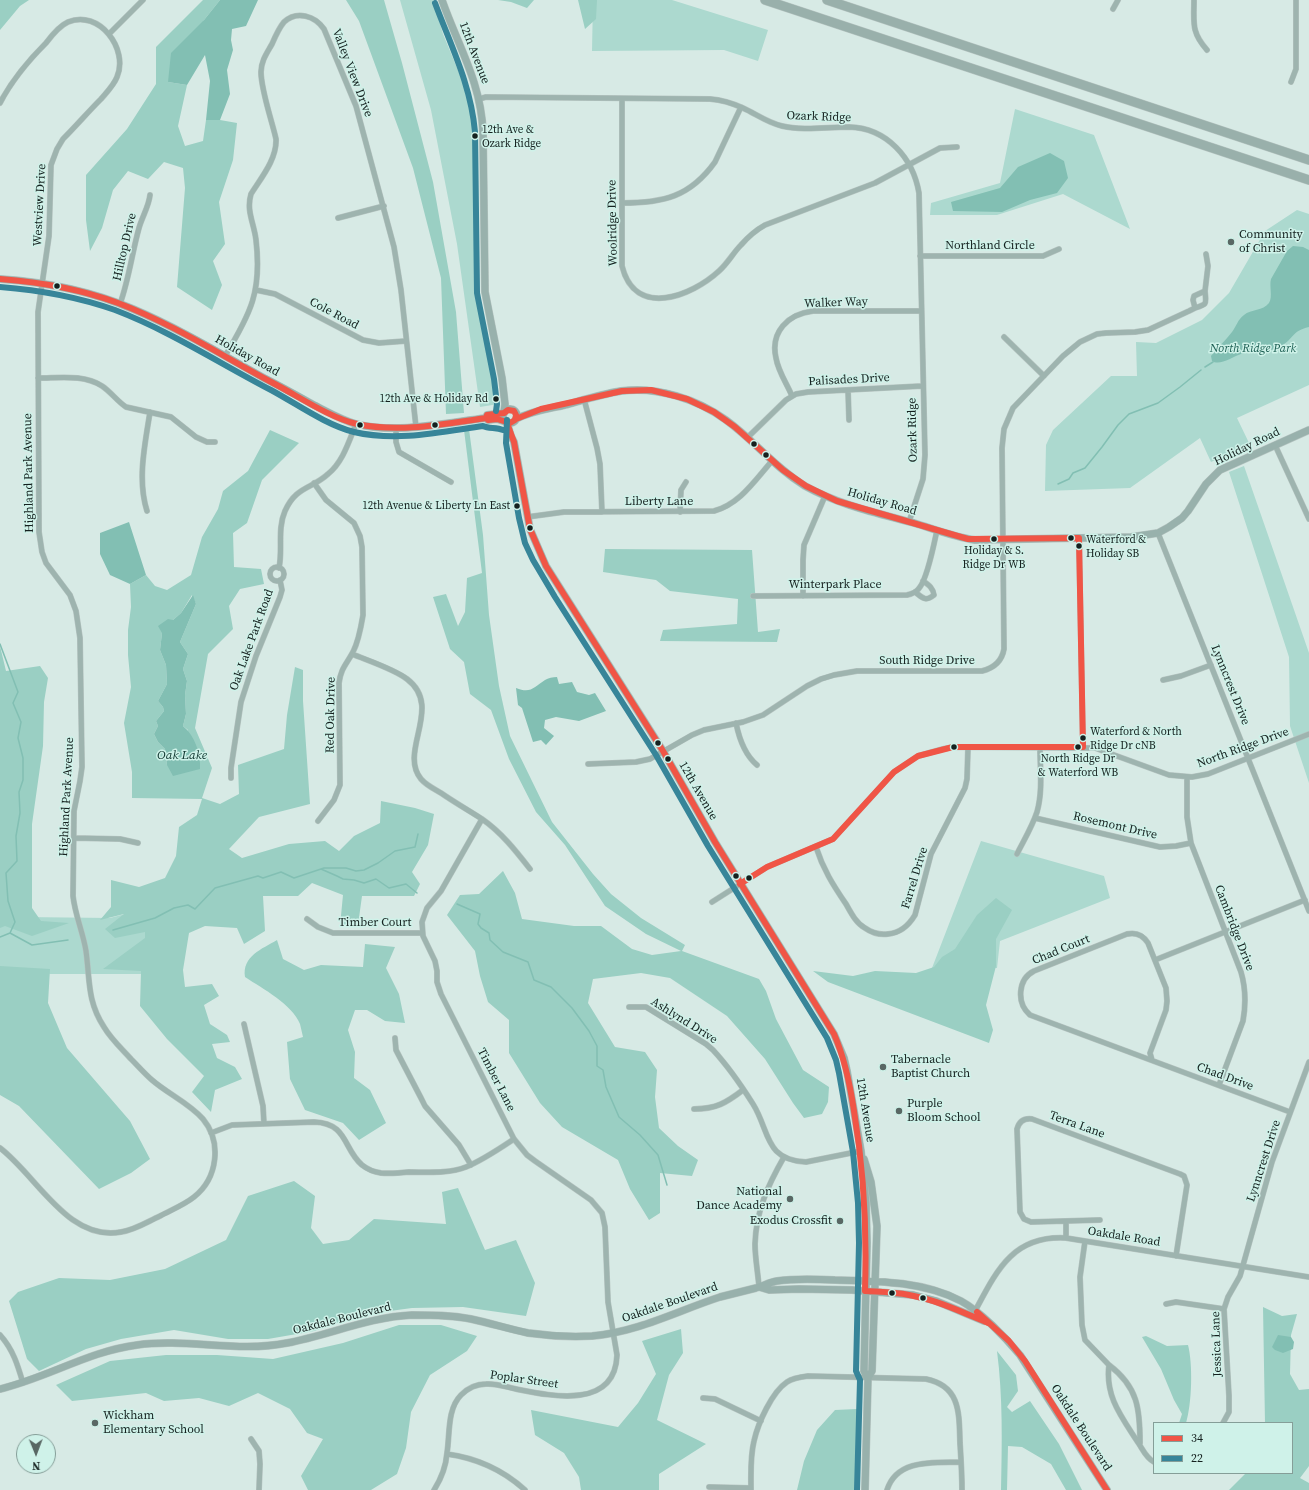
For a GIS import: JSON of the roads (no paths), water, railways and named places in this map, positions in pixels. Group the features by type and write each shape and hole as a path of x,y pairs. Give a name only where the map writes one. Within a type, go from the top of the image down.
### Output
{"highway":[{"path":"765,0 1309,180"},
{"path":"827,0 1309,160"}],"street":[{"path":"0,103 16,76 62,26 75,20 88,21 98,25 108,34 143,0"},
{"name":"12th Avenue","path":"442,0 469,64 479,99 483,132 485,292 502,378 505,404 504,412"},
{"path":"1113,9 1118,0"},
{"path":"1194,0 1194,31 1199,41 1207,50"},
{"path":"1291,82 1296,69 1296,0"},
{"name":"Valley View Drive","path":"225,356 246,318 256,290 258,264 255,235 249,215 249,200 272,158 276,146 276,139 262,81 263,59 285,22 293,17 305,15 316,20 324,29 356,106 384,206 394,247 416,427"},
{"name":"Westview Drive","path":"42,284 50,236 51,165 57,149 63,139 110,88 117,77 120,66 120,55 117,45 108,34"},
{"name":"Ozark Ridge","path":"479,99 486,97 722,100 741,107 771,122 786,127 851,127 870,131 888,140 896,147 910,164 919,193 922,386 925,455 922,479 909,522"},
{"name":"Woolridge Drive","path":"622,99 622,266 627,281 637,291 651,298 664,299 685,291 712,277 729,261 749,236 764,225 875,183 940,148 957,146"},
{"path":"622,203 649,203 662,200 679,194 695,184 715,162 741,107"},
{"name":"Hilltop Drive","path":"120,304 127,284 139,228 150,196"},
{"path":"338,218 384,206"},
{"name":"Northland Circle","path":"920,256 1043,256 1059,249"},
{"name":"South Ridge Drive","path":"588,764 643,761 650,759 692,735 704,730 763,715 807,686 821,678 834,674 857,671 982,671 994,666 1001,658 1004,649 1002,448 1004,429 1013,408 1075,346 1086,339 1106,333 1148,330 1195,308 1203,306 1206,303 1205,291 1208,266 1206,254"},
{"name":"Holiday Road","path":"0,280 42,284 82,292 120,304 168,325 322,409 356,424 396,428 416,427 486,418 488,420 496,419 507,422"},
{"name":"Highland Park Avenue","path":"0,1148 16,1162 74,1222 92,1230 112,1233 125,1232 189,1201 202,1190 211,1176 214,1167 215,1149 211,1133 202,1118 147,1075 111,1038 98,1017 88,985 86,952 74,908 74,811 82,767 80,638 76,611 70,595 46,563 42,552 39,532 38,312 42,284"},
{"name":"Cole Road","path":"256,290 275,294 363,340 379,343 406,341"},
{"path":"1195,308 1193,300 1194,296 1205,291"},
{"name":"Walker Way","path":"792,396 776,361 775,351 778,334 790,319 798,314 813,311 921,311"},
{"path":"1004,337 1044,376"},
{"path":"38,378 86,379 100,385 119,403 126,407 170,417 196,437 208,442 215,442"},
{"name":"12th Avenue","path":"502,378 513,410"},
{"name":"Palisades Drive","path":"747,438 778,406 792,396 808,392 922,386"},
{"name":"Holiday Road","path":"516,419 541,409 622,391 651,390 687,399 714,412 731,424 794,479 825,496 854,506 968,539 1131,537 1158,533 1182,518 1206,484 1220,470 1309,430"},
{"path":"848,390 849,420"},
{"path":"584,399 600,464 602,512"},
{"name":"Holiday Road","path":"513,410 534,408 541,409"},
{"path":"513,410 516,415 516,419 512,422 507,422 503,418 504,412 513,410"},
{"path":"147,511 143,499 143,466 150,412"},
{"name":"Holiday Road","path":"486,418 487,416 504,412"},
{"name":"12th Avenue","path":"516,419 514,442 527,517 533,540 546,566 663,751 740,884 834,1034 844,1058 861,1151 866,1222 864,1371 868,1378"},
{"name":"12th Avenue","path":"507,422 514,442"},
{"name":"Oak Lake Park Road","path":"231,778 231,768 241,702 256,656 282,590 280,580 284,574 279,568 281,527 284,512 300,491 323,478 335,468 340,461 356,424"},
{"path":"396,428 396,442 399,452 451,482"},
{"path":"1275,445 1309,519"},
{"name":"Liberty Lane","path":"527,517 554,512 707,512 725,508 741,496 772,461"},
{"path":"680,512 681,490 686,482"},
{"name":"Red Oak Drive","path":"314,483 326,500 354,523 362,542 363,615 359,637 352,654 343,668 339,683 340,785 334,800 318,821"},
{"path":"803,596 802,560 804,545 825,496"},
{"path":"916,592 924,581 938,530"},
{"name":"Lynncrest Drive","path":"1158,533 1309,911"},
{"path":"1079,538 1083,746"},
{"name":"Oak Lake Park Road","path":"279,568 274,569 270,574 273,580 280,580"},
{"name":"Winterpark Place","path":"753,596 907,595 916,592 924,599 928,599 934,595 930,586 924,581"},
{"path":"352,654 401,676 418,691 422,706 422,714 414,758 416,772 424,783 482,819 495,829 530,869"},
{"path":"1163,680 1181,676 1211,665"},
{"path":"736,723 741,742 757,765"},
{"name":"North Ridge Drive","path":"712,902 767,867 833,839 894,772 922,754 943,749 968,747 1083,746 1108,751 1170,775 1187,777 1208,774 1309,734"},
{"name":"Farrel Drive","path":"816,847 825,871 859,924 868,931 879,934 891,934 900,930 910,922 914,915 931,854 965,788 967,779 968,747"},
{"path":"1017,854 1030,831 1035,818 1040,792 1040,747"},
{"name":"Cambridge Drive","path":"1187,777 1187,817 1191,843 1241,972 1246,1002 1243,1021 1219,1085"},
{"name":"Rosemont Drive","path":"1035,818 1160,847 1191,843"},
{"path":"422,933 422,922 427,908 441,891 482,819"},
{"path":"74,838 120,839 138,843"},
{"path":"1155,960 1305,900"},
{"name":"Timber Court","path":"307,919 318,927 333,933 422,933"},
{"name":"Timber Lane","path":"422,933 435,961 437,982 441,994 514,1139 534,1161 591,1200 602,1213 605,1227 608,1302 613,1333"},
{"name":"Chad Court","path":"1134,933 1143,937 1148,943 1166,988 1167,1001 1166,1010 1150,1053 1152,1060 1030,1015 1023,1006 1021,987 1024,978 1030,973 1127,934 1134,933"},
{"name":"Ashlynd Drive","path":"629,1007 646,1007 706,1044 719,1056 754,1105 768,1140 777,1152 784,1157"},
{"path":"244,1024 263,1106 264,1124"},
{"path":"395,1038 396,1050 425,1106 459,1145 471,1165"},
{"name":"Chad Drive","path":"1152,1060 1290,1112"},
{"name":"Lynncrest Drive","path":"1243,1267 1272,1162 1309,1062"},
{"path":"694,1109 705,1109 719,1106 743,1090"},
{"name":"Terra Lane","path":"1100,1220 1031,1222 1021,1216 1017,1130 1021,1122 1032,1119 1184,1176 1187,1185 1176,1256"},
{"path":"211,1133 232,1125 323,1123 331,1126 344,1137 358,1161 368,1169 382,1173 452,1171 471,1165 514,1139"},
{"path":"759,1287 755,1245 758,1216 765,1192 784,1157 798,1162 806,1162 861,1151"},
{"name":"12th Avenue","path":"861,1151 867,1165 875,1206 877,1242 872,1371 868,1378 865,1490"},
{"path":"1066,1221 1066,1238"},
{"name":"Oakdale Road","path":"974,1313 996,1274 1014,1253 1029,1244 1047,1238 1066,1238 1309,1278"},
{"path":"1085,1241 1080,1277 1082,1325 1085,1340 1109,1365 1120,1373 1134,1395 1139,1413 1140,1444"},
{"name":"Jessica Lane","path":"1224,1422 1229,1412 1224,1309 1228,1297 1240,1276 1243,1267"},
{"name":"Oakdale Boulevard","path":"0,1389 23,1383 99,1353 134,1345 170,1342 232,1347 268,1346 300,1340 363,1322 403,1316 434,1315 461,1317 514,1330 547,1335 580,1336 613,1333 645,1325 720,1298 775,1281 809,1279 903,1284 937,1291 963,1302 974,1313 1009,1341 1025,1361 1107,1490"},
{"name":"Oakdale Boulevard","path":"759,1287 769,1290 799,1289 865,1291 913,1295 974,1313"},
{"path":"1166,1304 1176,1302 1224,1309"},
{"name":"Poplar Street","path":"434,1490 442,1473 447,1454 451,1414 461,1395 474,1386 487,1384 548,1394 582,1396 590,1394 604,1386 615,1370 617,1355 613,1333"},
{"path":"0,1335 15,1358 23,1383"},
{"path":"1109,1365 1110,1391 1117,1411 1140,1444 1145,1455 1153,1461"},
{"path":"709,1487 751,1489 752,1453 754,1440 761,1421 776,1393 781,1387 793,1379 808,1376 926,1379 940,1383 955,1398 959,1412 962,1490"},
{"path":"703,1398 714,1399 761,1421"},
{"path":"251,1439 259,1451 259,1490"},
{"path":"447,1454 464,1456 486,1464 507,1476 525,1490"},
{"path":"887,1490 895,1476 910,1466 961,1462"}],"water":[{"path":"220,0 258,0 246,26 232,29 231,40 233,50 227,70 230,94 220,120 206,120 210,81 205,55 187,85 168,82 171,53 204,20"},
{"path":"1050,153 1064,161 1068,178 1057,193 1030,200 1002,212 953,211 951,202 1000,188 1018,167"},
{"path":"1293,246 1303,247 1309,250 1309,327 1299,331 1285,343 1276,348 1266,351 1241,354 1222,362 1212,361 1211,356 1232,332 1242,317 1247,313 1266,306 1269,303 1271,298 1271,279 1287,251"},
{"path":"129,522 146,575 130,584 110,575 100,554 100,533"},
{"name":"Oak Lake","path":"193,595 196,604 180,642 188,654 183,669 187,681 185,695 186,714 183,726 194,740 198,751 200,769 173,776 167,765 165,749 158,742 154,734 158,726 156,721 164,711 163,707 158,701 167,684 166,665 160,650 162,633 158,626 168,619 173,620 181,613"},
{"path":"557,677 559,684 572,682 577,692 589,695 595,693 606,711 579,721 556,717 545,720 544,728 554,736 546,745 541,740 533,742 522,708 518,705 516,688 521,690 529,690 546,679"},
{"path":"1278,1335 1291,1337 1294,1342 1293,1349 1283,1353 1275,1350 1272,1347"}],"waterway":[{"path":"1205,367 1213,362"},
{"path":"1058,484 1069,479 1073,473 1085,468 1118,425 1129,414 1158,403 1201,370"},
{"path":"0,644 18,692 13,703 21,722 18,738 23,758 23,780 19,792 20,813 16,836 17,861 6,873 8,901 15,922 10,933"},
{"path":"113,930 155,918 174,908 188,905 195,909 215,888 258,876 263,878 281,872 294,878 324,868 346,868 356,871 364,870 378,863 395,851 415,847 418,834"},
{"path":"321,869 343,879 364,883 376,879 389,888 406,884 417,893"},
{"path":"457,904 480,914 478,924 489,933 490,940 503,952 528,962 534,980 551,987 572,1008 589,1031 597,1046 597,1066 603,1070 606,1087 619,1117 640,1135 658,1155 667,1185"},
{"path":"0,937 10,933 32,945 68,940"}],"place":[{"name":"12th Ave & Ozark Ridge","path":"475,136"},
{"name":"Community of Christ","path":"1231,242"},
{"name":"12th Ave & Holiday Rd","path":"496,399"},
{"name":"12th Avenue & Liberty Ln East","path":"517,506"},
{"name":"Holiday & S. Ridge Dr WB","path":"994,539"},
{"name":"Waterford & Holiday SB","path":"1079,546"},
{"name":"Waterford & North Ridge Dr cNB","path":"1083,738"},
{"name":"North Ridge Dr & Waterford WB","path":"1078,747"},
{"name":"Tabernacle Baptist Church","path":"883,1067"},
{"name":"Purple Bloom School","path":"899,1111"},
{"name":"National Dance Academy","path":"790,1199"},
{"name":"Exodus Crossfit","path":"840,1221"},
{"name":"Wickham Elementary School","path":"95,1423"}],"park label":[{"name":"North Ridge Park","path":"1253,349"}]}
